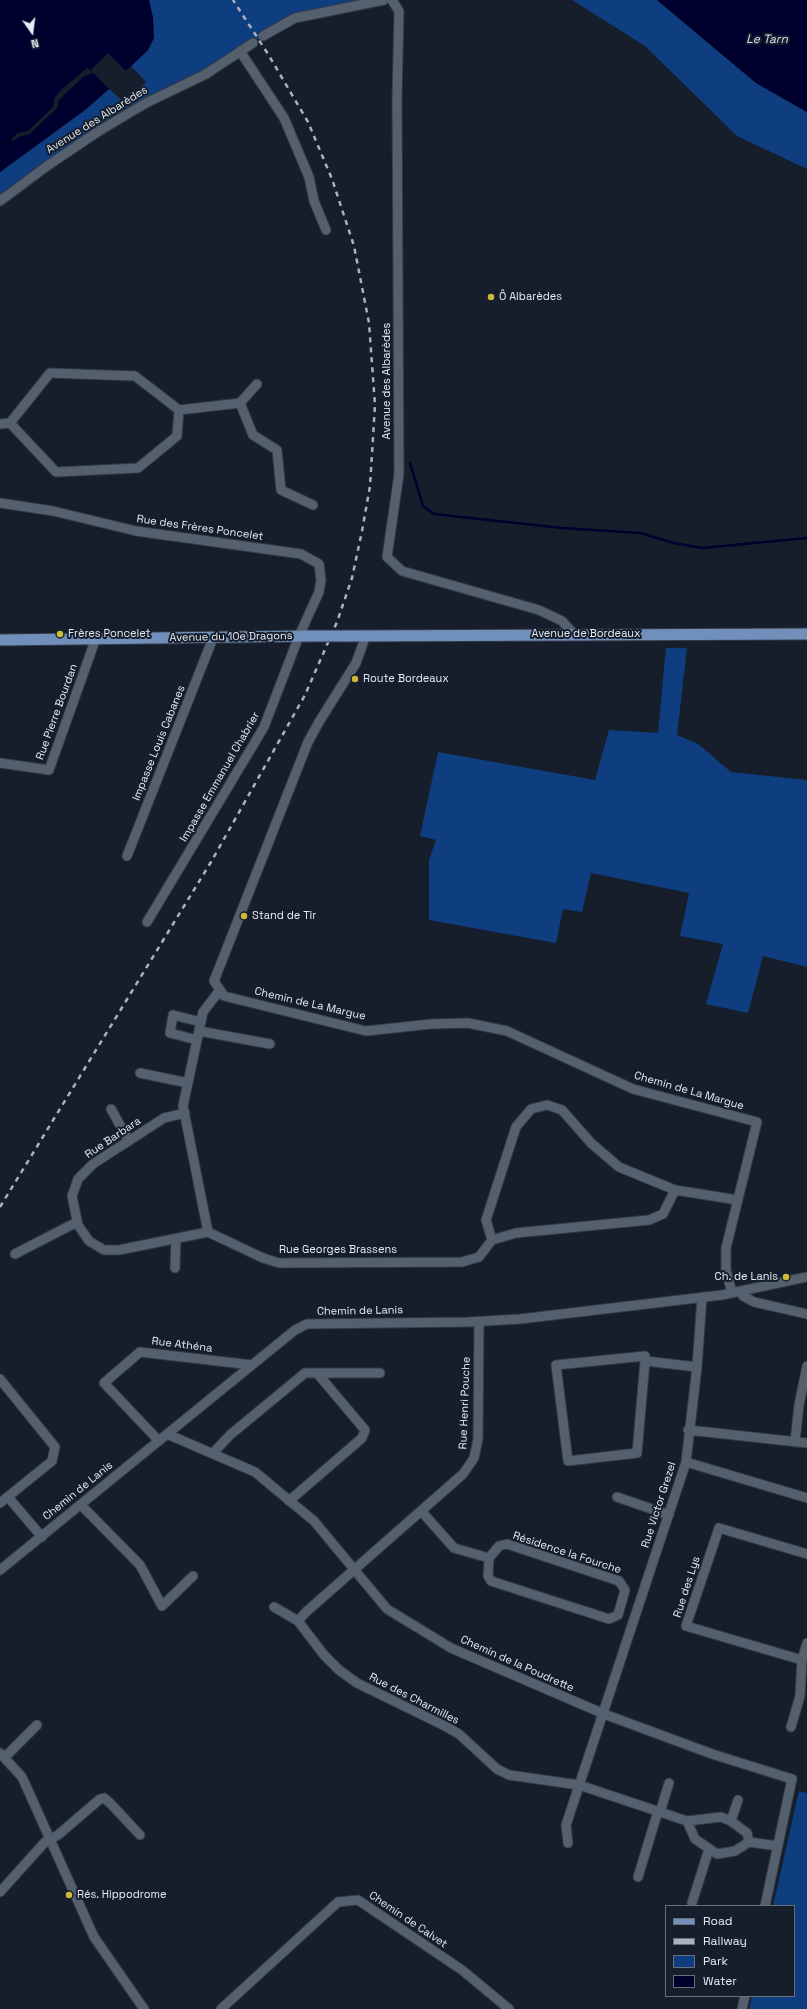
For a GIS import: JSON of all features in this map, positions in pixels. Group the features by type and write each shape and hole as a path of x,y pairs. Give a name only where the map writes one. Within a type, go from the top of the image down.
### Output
{"main road":[{"name":"Avenue de Bordeaux","path":"366,635 807,634"},
{"name":"Avenue du 10e Dragons","path":"0,640 366,635"}],"street":[{"path":"263,36 295,18 384,0"},
{"name":"Avenue des Albarèdes","path":"392,0 399,11 397,141 399,474 387,557 402,571 539,610 562,621 574,634"},
{"name":"Avenue des Albarèdes","path":"0,201 47,166 99,131 146,103 206,74 252,43"},
{"path":"240,51 284,118 308,177 314,201 326,230"},
{"path":"0,424 10,423 50,373 135,376 179,410 240,403 257,384"},
{"path":"240,403 254,435 277,450 281,490 313,505"},
{"path":"10,423 56,472 138,468 177,436 179,410"},
{"name":"Rue des Frères Poncelet","path":"0,503 53,511 136,531 301,554 319,564 321,580 319,592 304,636"},
{"path":"208,1232 183,1106 203,1012 220,990 214,981 298,765 318,722 356,663 366,635"},
{"name":"Impasse Emmanuel Chabrier","path":"148,922 264,728 304,636"},
{"name":"Rue Pierre Bourdan","path":"0,763 49,770 96,638"},
{"name":"Impasse Louis Cabanes","path":"127,856 213,638"},
{"name":"Chemin de La Margue","path":"220,990 224,996 366,1031 431,1024 468,1024 507,1031 634,1089 757,1122 726,1248 725,1263 737,1293"},
{"path":"197,1040 170,1032 173,1015 200,1026 270,1044"},
{"path":"140,1074 188,1083"},
{"path":"675,1190 663,1214 649,1220 582,1229 516,1233 492,1240 486,1220 516,1126 531,1109 547,1105 562,1110 591,1143 619,1167 675,1190 738,1200"},
{"path":"111,1109 129,1140"},
{"name":"Rue Barbara","path":"184,1113 164,1118 93,1164 78,1179 72,1196 77,1222 89,1240 104,1250 119,1250 208,1232"},
{"path":"15,1254 77,1222"},
{"name":"Rue Georges Brassens","path":"208,1232 263,1258 280,1263 462,1262 479,1257 492,1240"},
{"path":"175,1268 176,1238"},
{"path":"737,1293 807,1277"},
{"path":"737,1293 754,1302 807,1314"},
{"name":"Chemin de Lanis","path":"0,1570 294,1330 307,1324 479,1322 520,1319 737,1293"},
{"name":"Rue Victor Grezel","path":"604,1714 686,1462 688,1430 697,1367 702,1297"},
{"name":"Rue Henri Pouche","path":"355,1570 463,1474 474,1458 478,1439 479,1322"},
{"name":"Rue Athéna","path":"158,1441 104,1383 140,1352 252,1365"},
{"path":"645,1356 645,1361 637,1453 568,1461 556,1365 645,1356"},
{"path":"645,1361 697,1367"},
{"path":"795,1442 799,1405 807,1366"},
{"path":"212,1453 230,1435 305,1372 380,1373"},
{"path":"289,1501 362,1438 366,1430 317,1373"},
{"path":"0,1379 55,1447 52,1461 0,1503"},
{"path":"688,1430 807,1443"},
{"name":"Chemin de la Poudrette","path":"168,1434 255,1472 314,1522 386,1609 452,1648 604,1714 712,1754 792,1779 764,1905"},
{"path":"686,1462 807,1498"},
{"path":"8,1497 42,1537"},
{"path":"617,1497 669,1515"},
{"path":"81,1505 140,1565 162,1606 193,1576"},
{"path":"422,1512 454,1548 489,1558 488,1576 491,1581 609,1619 618,1615 622,1600 638,1606"},
{"name":"Rue des Lys","path":"802,1660 686,1626 719,1528 807,1554"},
{"name":"Résidence la Fourche","path":"489,1558 499,1546 507,1544 620,1581 625,1590 622,1600"},
{"path":"298,1621 306,1612 355,1570"},
{"name":"Rue des Charmilles","path":"274,1607 298,1621 324,1654 339,1670 357,1683 459,1734 498,1769 509,1775 527,1779 579,1785 687,1821 721,1817 731,1821 748,1833 749,1842"},
{"path":"791,1727 800,1696 802,1660 807,1643"},
{"path":"568,1843 566,1825 604,1714"},
{"path":"37,1725 3,1755 22,1777 94,1937 144,2009"},
{"path":"638,1877 669,1783"},
{"path":"0,1892 44,1842 50,1840 100,1799 104,1798 140,1835"},
{"path":"731,1821 738,1800"},
{"path":"687,1821 695,1838 717,1854 735,1851 749,1842 778,1846"},
{"path":"692,1903 709,1849"},
{"name":"Chemin de Calvet","path":"221,2009 338,1902 358,1900 462,1970 509,2009"},
{"path":"742,2009 745,1997"}],"green space":[{"path":"149,0 384,0 295,18 270,31 206,74 146,103 0,201 0,172 85,110 109,89 125,103 146,82 131,66 148,50 153,18"},
{"path":"572,0 657,0 756,83 807,112 807,169 737,136 645,46"},
{"path":"666,648 687,648 677,735 698,744 731,772 807,780 807,967 763,956 748,1013 706,1004 723,944 680,936 689,893 591,873 582,912 563,909 556,943 429,920 429,860 436,840 420,836 438,752 595,780 609,730 658,733"},
{"path":"799,1791 807,1793 807,2009 749,2009 752,1997 795,1997 795,1905 773,1905"}],"water":[{"path":"0,0 149,0 153,18 154,38 148,50 126,71 108,53 91,70 109,89 85,110 0,172"},
{"name":"Le Tarn","path":"657,0 807,0 807,112 756,83"}],"pier":[{"path":"87,68 94,73 84,76 58,101 58,107 30,134 19,137 14,141 11,139 18,133 28,131 53,107 54,99 60,91"}],"waterway":[{"path":"410,463 423,506 434,514 562,528 640,533 674,543 702,548 807,538"}],"railway":[{"path":"0,1207 211,862 305,695 337,622 352,578 362,531 370,486 375,405 369,323 354,246 332,179 308,122 268,54 233,0"}],"place":[{"name":"Ô Albarèdes","path":"491,297"},
{"name":"Frères Poncelet","path":"60,634"},
{"name":"Route Bordeaux","path":"355,679"},
{"name":"Stand de Tir","path":"244,916"},
{"name":"Ch. de Lanis","path":"786,1277"},
{"name":"Rés. Hippodrome","path":"69,1895"}]}
